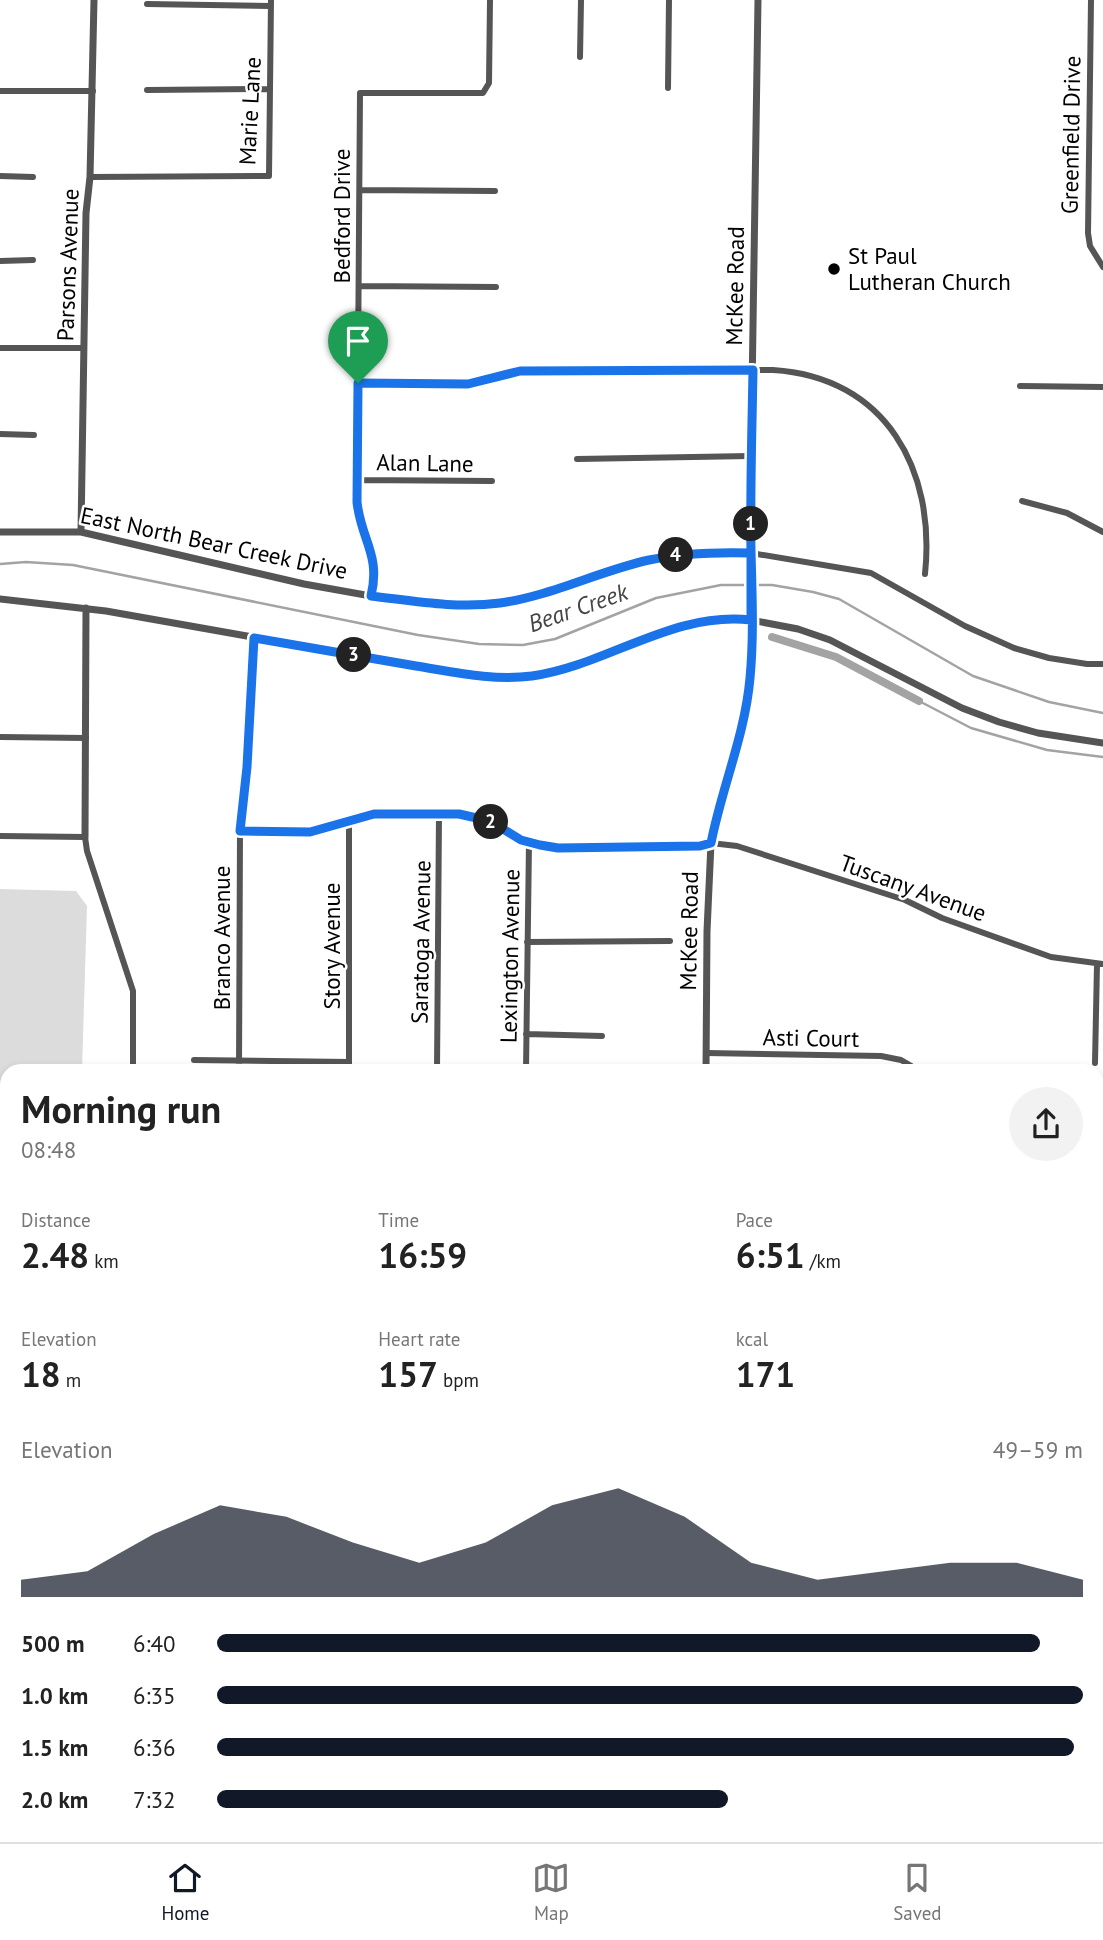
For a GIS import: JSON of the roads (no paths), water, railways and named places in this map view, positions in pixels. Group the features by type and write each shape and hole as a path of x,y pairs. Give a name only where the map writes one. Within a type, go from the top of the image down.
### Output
{"street":[{"name":"Parsons Avenue","path":"81,532 86,213 90,177 94,0"},
{"name":"Bedford Drive","path":"371,596 375,581 375,563 358,516 357,480 360,93 482,93 489,83 489,0"},
{"path":"580,0 580,57"},
{"path":"668,88 669,0"},
{"name":"McKee Road","path":"706,1064 711,843 746,709 751,677 751,456 758,0"},
{"name":"Greenfield Drive","path":"1091,0 1088,233 1090,246 1103,267"},
{"path":"147,4 271,3"},
{"name":"Marie Lane","path":"90,177 269,176 271,3"},
{"path":"147,90 270,89"},
{"path":"0,91 93,91"},
{"path":"0,176 33,177"},
{"path":"360,190 495,191"},
{"path":"0,261 33,260"},
{"path":"359,286 496,287"},
{"path":"0,348 83,348"},
{"path":"358,383 468,384 520,371 753,370 797,373 827,382 858,398 886,425 908,455 916,475 926,520 925,574"},
{"path":"1020,386 1103,387"},
{"path":"0,434 34,435"},
{"path":"577,459 751,456"},
{"name":"Alan Lane","path":"357,480 492,481"},
{"path":"1022,501 1068,513 1103,532"},
{"name":"East North Bear Creek Drive","path":"0,532 81,532 304,584 371,596 458,605 486,605 529,597 648,560 710,552 751,553 871,573 965,626 1014,648 1049,658 1103,664"},
{"path":"0,599 86,608 467,674 514,677 555,672 672,627 720,620 751,620 788,627 830,640 950,703 999,722 1038,733 1103,743"},
{"path":"86,608 85,837 87,851 133,991 133,1064"},
{"name":"Branco Avenue","path":"239,1064 240,831 247,767 254,638"},
{"path":"0,737 86,738"},
{"name":"Tuscany Avenue","path":"240,831 310,832 374,814 468,814 490,821 509,834 529,842 558,848 700,846 711,843 747,848 905,900 942,918 1051,957 1100,964"},
{"name":"Saratoga Avenue","path":"437,1064 439,814"},
{"name":"Story Avenue","path":"349,821 349,1062"},
{"path":"0,836 85,837"},
{"name":"Lexington Avenue","path":"526,1064 529,842"},
{"path":"527,942 670,941"},
{"path":"1095,1063 1100,964"},
{"path":"526,1034 602,1036"},
{"name":"Asti Court","path":"706,1053 881,1056 908,1064"},
{"path":"194,1060 349,1062"}],"waterway":[{"name":"Bear Creek","path":"0,564 26,562 73,565 418,635 479,644 523,645 555,639 656,598 721,585 772,585 839,599 973,676 1049,702 1103,713"},
{"path":"772,637 836,657 919,701"},
{"path":"919,701 971,728 1047,750 1103,757"}],"place":[{"name":"St Paul Lutheran Church","path":"834,269"}]}
